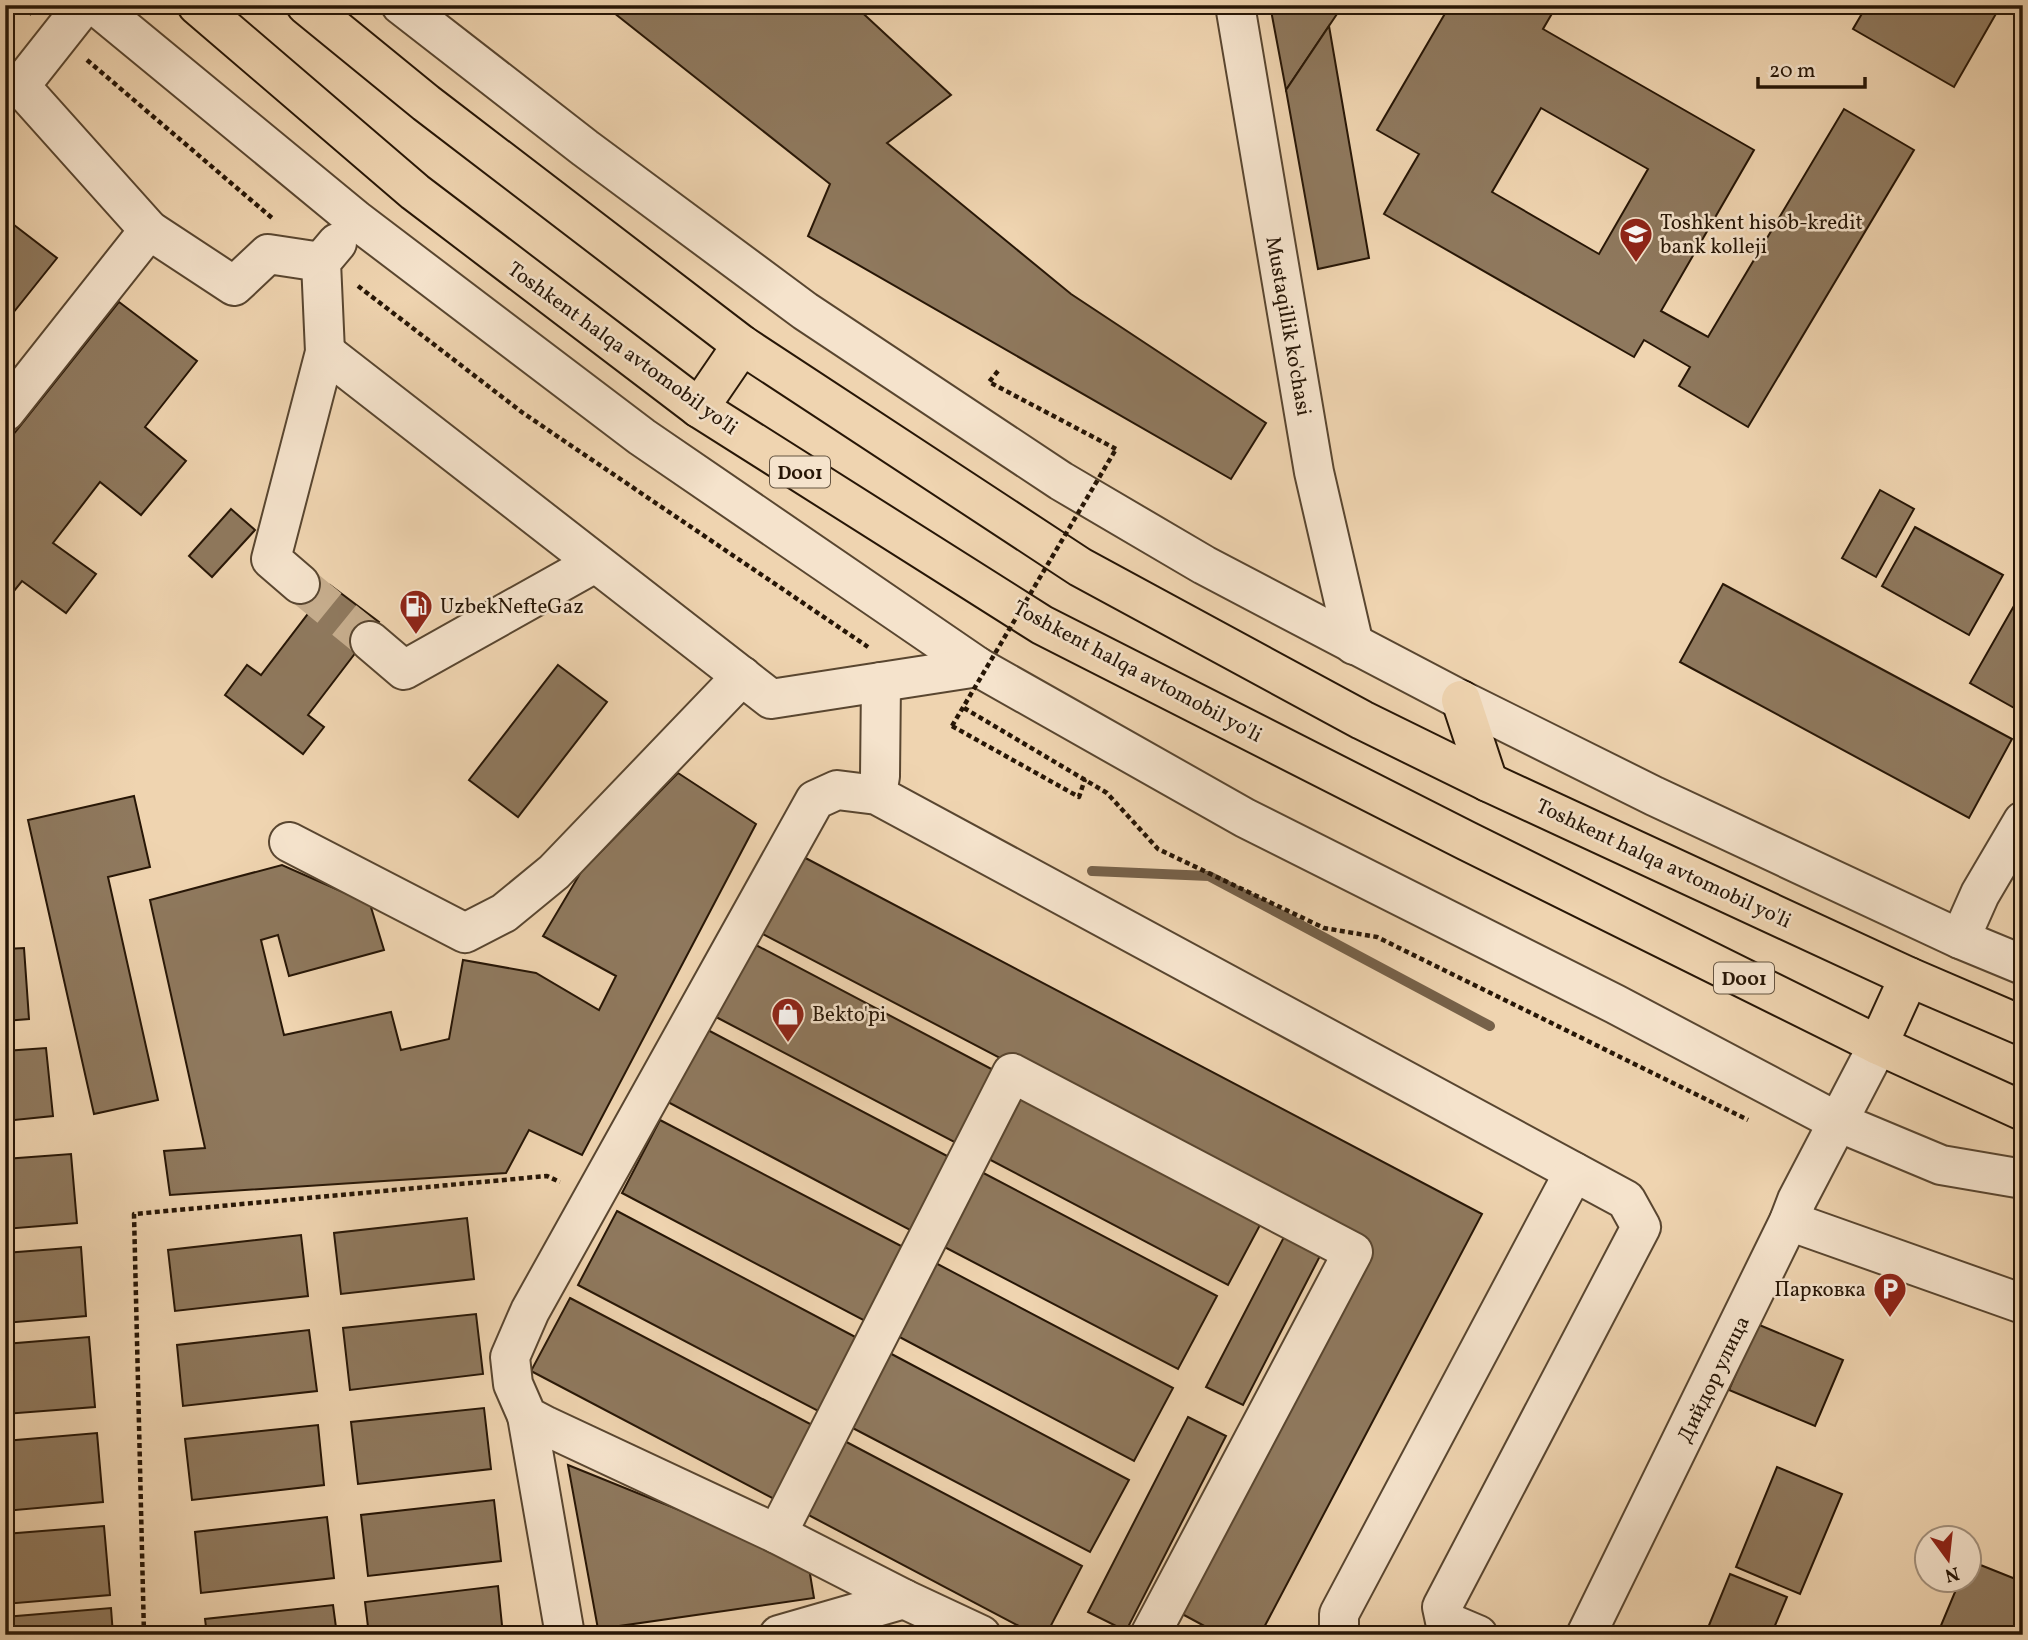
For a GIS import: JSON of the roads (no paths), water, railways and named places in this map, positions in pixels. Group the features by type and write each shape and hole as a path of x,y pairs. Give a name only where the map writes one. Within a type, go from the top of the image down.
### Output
{"highway":[{"name":"Toshkent halqa avtomobil yo'li","path":"197,5 415,192 699,408 1042,625 1467,841 1878,1045 2023,1111"},
{"name":"Toshkent halqa avtomobil yo'li","path":"306,5 425,103 742,345 1080,568 1362,720 1488,782 1909,977 2023,1026"},
{"path":"699,408 742,345"},
{"path":"1461,700 1488,782"},
{"path":"1878,1045 1909,977"}],"street":[{"path":"84,5 20,86 149,230 234,286 268,254 321,262"},
{"path":"95,5 356,220 642,437 978,667 1245,817 1603,998 1838,1122 1941,1165 2023,1179"},
{"path":"401,5 585,148 805,311 1061,481 1204,565 1461,700 1654,796 1960,939 2023,965"},
{"name":"Mustaqillik ko'chasi","path":"1235,5 1314,472 1354,645"},
{"path":"300,583 271,559 325,352 321,262 356,220"},
{"path":"5,412 149,230"},
{"path":"325,352 771,699 978,667"},
{"path":"370,641 404,670 595,563"},
{"path":"289,842 464,933 504,913 554,872 742,676"},
{"path":"877,795 880,776 881,682"},
{"path":"565,1635 527,1416 513,1384 510,1357 530,1311 815,800 837,790 877,795 1626,1200 1642,1227 1442,1607 1449,1630"},
{"path":"1960,939 1980,894 2023,821"},
{"name":"Дийдор улица","path":"1586,1635 1789,1221 1802,1188 1878,1045"},
{"path":"777,1534 1012,1073 1353,1252 1150,1635"},
{"path":"1339,1635 1339,1614 1574,1172"},
{"path":"1789,1221 2023,1304"},
{"path":"527,1416 777,1534 981,1635"},
{"path":"779,1635 904,1599"}],"waterway":[{"path":"1092,871 1209,876 1490,1026"}],"tunnel":[{"path":"300,584 370,641"}],"place":[{"name":"Toshkent hisob-kredit bank kolleji","path":"1636,264"},
{"name":"UzbekNefteGaz","path":"416,636"},
{"name":"Bekto'pi","path":"788,1044"},
{"name":"Парковка","path":"1890,1319"}]}
